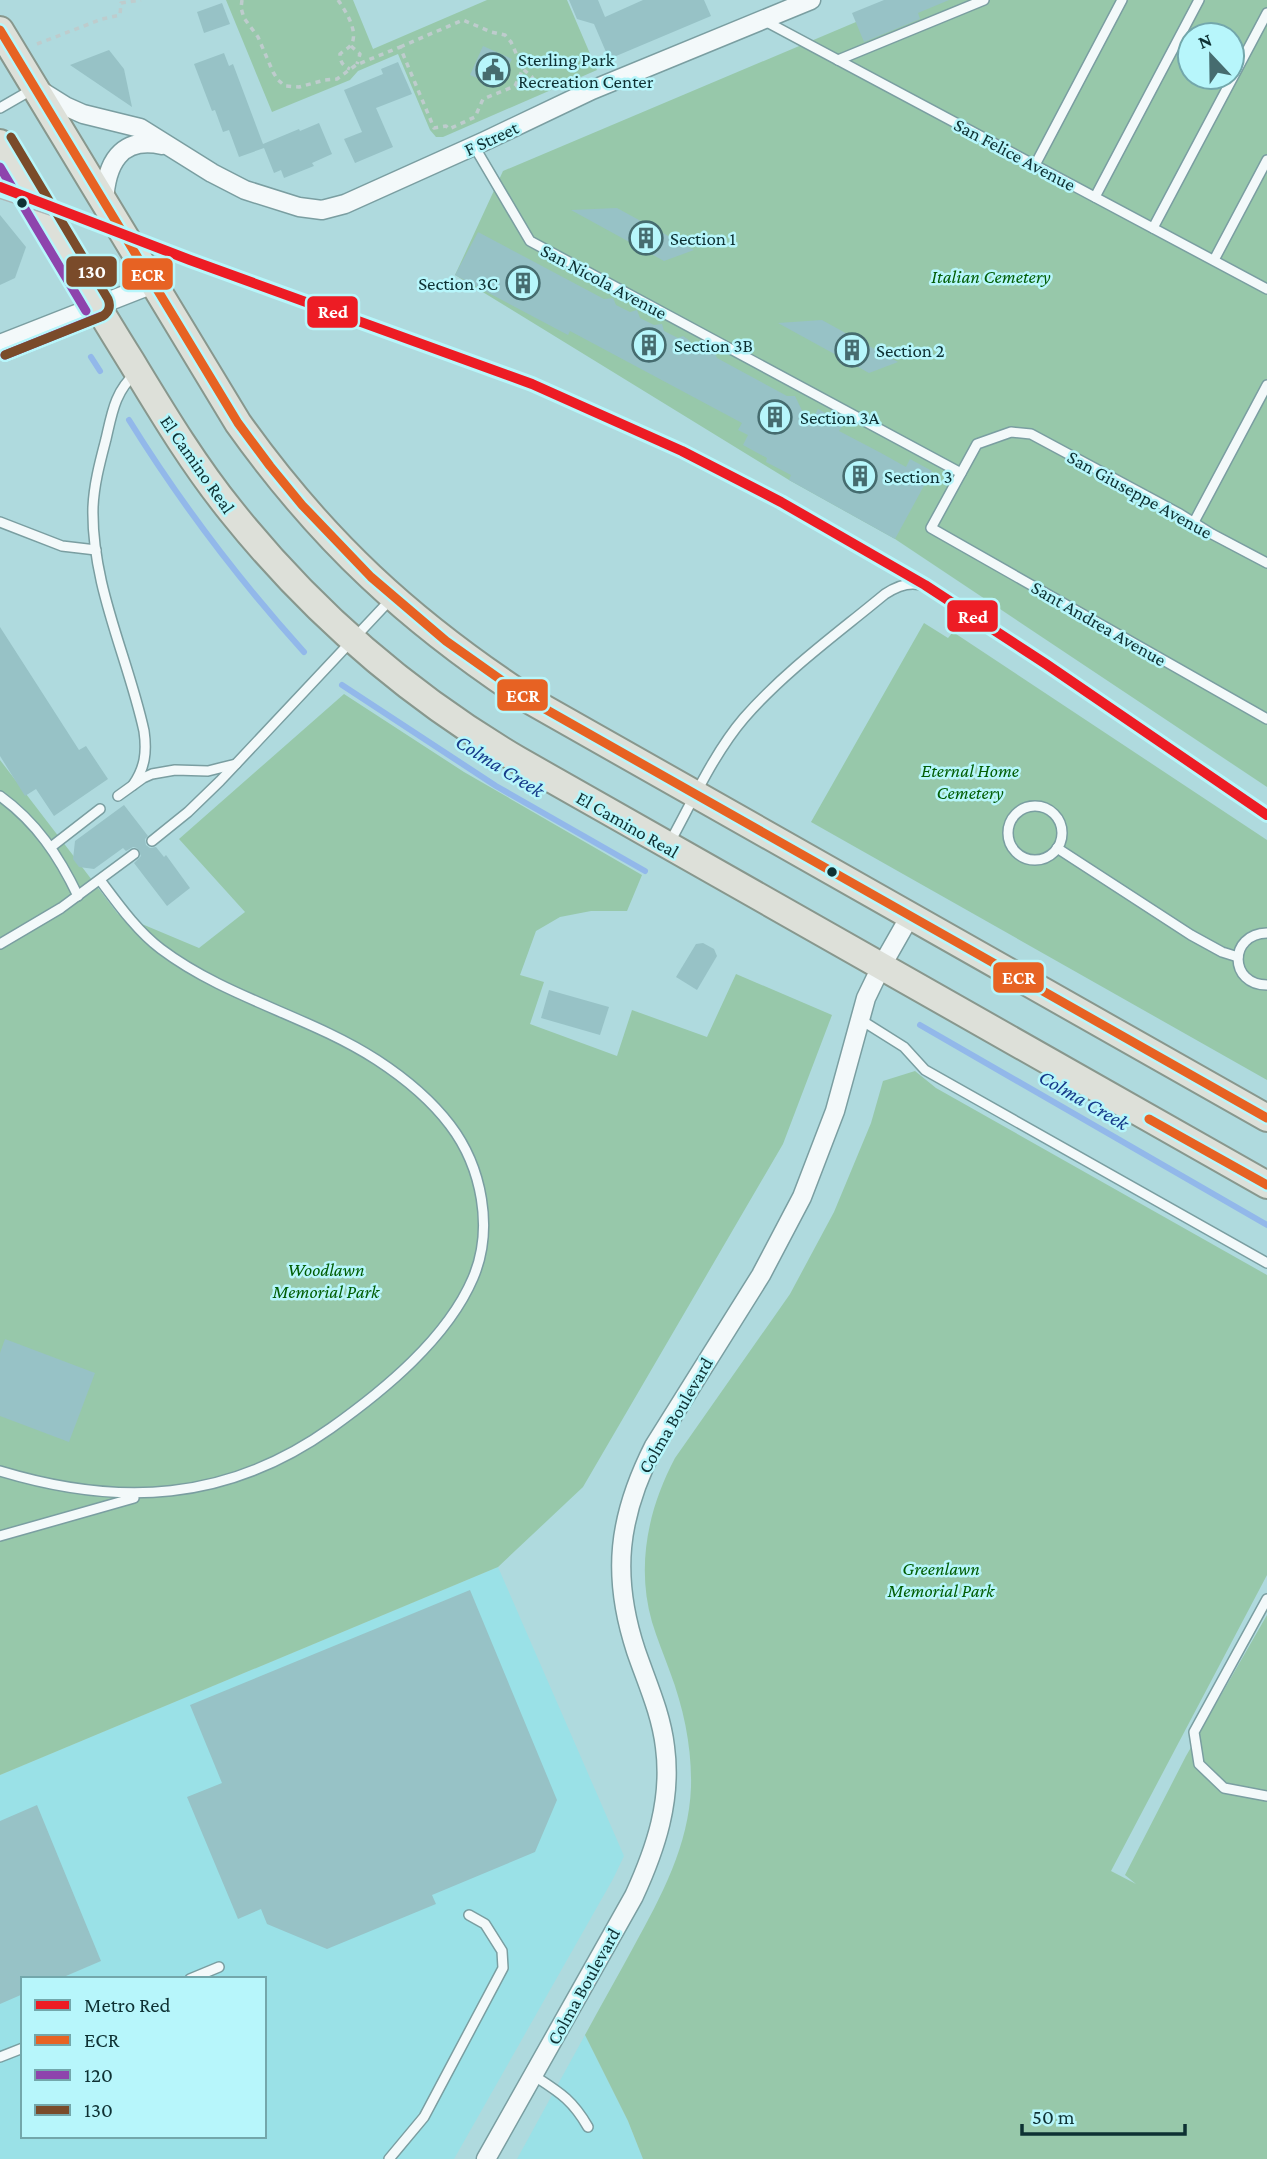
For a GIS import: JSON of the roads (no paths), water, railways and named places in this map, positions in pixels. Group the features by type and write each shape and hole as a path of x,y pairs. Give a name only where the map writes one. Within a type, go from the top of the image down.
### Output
{"main road":[{"path":"0,30 213,384 267,463 321,528 392,598 452,647 520,694 1267,1118"},
{"name":"El Camino Real","path":"0,143 190,455 231,512 294,584 353,641 409,687 477,736 1267,1185"}],"street":[{"name":"F Street","path":"35,88 83,114 140,128 212,173 245,190 299,207 322,209 345,204 592,90 811,0"},
{"name":"F Street","path":"104,202 105,181 111,165 129,146 148,142 172,148"},
{"path":"0,344 153,284"},
{"name":"Colma Boulevard","path":"486,2159 634,1896 650,1861 662,1824 667,1787 666,1748 659,1713 629,1627 623,1600 621,1567 629,1503 654,1446 761,1275 802,1197 835,1111 866,998 910,916"}],"lane":[{"path":"838,60 984,0"},
{"path":"1035,165 1122,0"},
{"path":"1096,197 1199,0"},
{"path":"1153,228 1267,13"},
{"name":"San Felice Avenue","path":"763,20 1267,289"},
{"path":"0,108 35,88"},
{"name":"San Nicola Avenue","path":"474,146 530,241 961,473"},
{"path":"1214,260 1267,160"},
{"path":"133,785 145,761 144,731 107,601 96,550 93,509 114,402 122,386 137,372"},
{"path":"1194,522 1267,385"},
{"name":"San Giuseppe Avenue","path":"961,473 977,444 1011,432 1031,434 1267,563"},
{"name":"Sant Andrea Avenue","path":"961,473 930,528 1267,719"},
{"path":"0,522 62,545 96,550"},
{"path":"668,846 729,737 760,702 885,594 900,586 916,583 931,588 955,604"},
{"path":"152,841 188,812 237,763 392,598"},
{"path":"118,796 143,778 164,771 208,771 237,763"},
{"path":"0,796 24,816 51,846 78,896"},
{"path":"51,846 100,809"},
{"path":"1025,809 1047,809 1056,817 1061,828 1061,839 1057,848 1049,856 1039,860 1018,854 1009,835 1010,824 1025,809"},
{"path":"1057,848 1191,935 1222,952 1238,957"},
{"path":"0,944 78,896 134,854"},
{"path":"0,1471 46,1484 95,1492 131,1494 213,1484 261,1468 325,1432 385,1386 437,1333 463,1297 474,1277 480,1256 484,1216 477,1179 460,1140 449,1124 414,1088 352,1045 229,989 175,959 150,940 100,880"},
{"path":"1267,933 1250,937 1238,957 1241,972 1247,978 1253,983 1267,985"},
{"path":"861,1020 904,1047 925,1070 1267,1263"},
{"path":"0,1536 160,1492"},
{"path":"1267,1599 1194,1732 1199,1764 1224,1788 1267,1796"},
{"path":"389,2159 424,2117 503,1968 502,1951 485,1924 469,1915"},
{"path":"195,1977 219,1967"},
{"path":"0,2057 21,2049"},
{"path":"533,2075 573,2104 588,2127"}],"waterway":[{"name":"Colma Creek","path":"91,357 100,371"},
{"name":"Colma Creek","path":"129,420 211,540 304,652"},
{"name":"Colma Creek","path":"342,685 496,786 645,871"},
{"name":"Colma Creek","path":"920,1025 1267,1225"}],"railway":[{"path":"0,195 138,241"}],"metro line":[{"name":"Red","path":"0,187 190,260 532,384 682,451 781,502 925,585 1267,815"}],"place":[{"name":"Sterling Park Recreation Center","path":"493,70"},
{"name":"Section 1","path":"646,238"},
{"name":"Section 3C","path":"523,283"},
{"name":"Section 3B","path":"649,345"},
{"name":"Section 2","path":"852,350"},
{"name":"Section 3A","path":"775,417"},
{"name":"Section 3","path":"860,476"}],"park label":[{"name":"Italian Cemetery","path":"991,276"},
{"name":"Eternal Home Cemetery","path":"970,781"},
{"name":"Woodlawn Memorial Park","path":"326,1280"},
{"name":"Greenlawn Memorial Park","path":"941,1579"}]}
